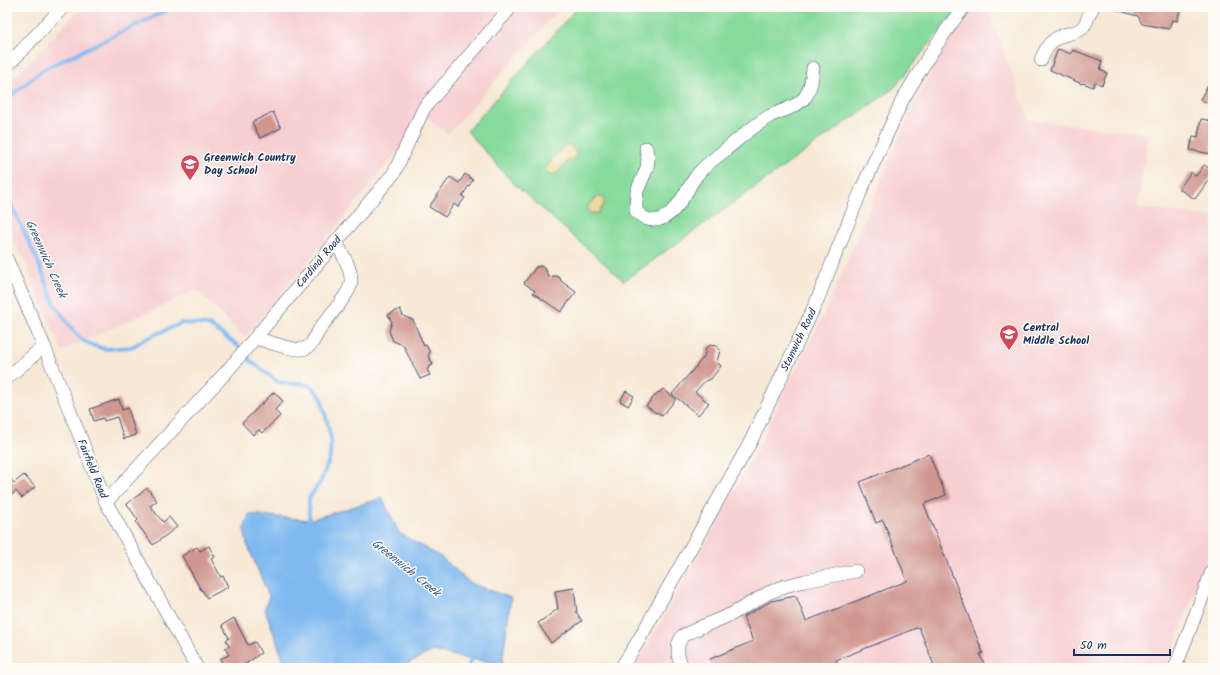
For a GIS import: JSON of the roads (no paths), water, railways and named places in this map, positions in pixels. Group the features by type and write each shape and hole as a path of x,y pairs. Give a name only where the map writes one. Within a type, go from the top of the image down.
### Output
{"street":[{"path":"7,66 63,7"},
{"name":"Cardinal Road","path":"106,502 243,353 394,173 424,108 511,7"},
{"name":"Stanwich Road","path":"621,668 637,644 750,443 816,303 866,180 903,99 927,59 964,7"},
{"path":"1041,60 1047,47 1054,39 1076,32 1085,25 1090,10 1093,7"},
{"path":"646,148 648,159 647,168 637,191 636,211 645,219 654,221 663,218 676,206 702,170 723,152 757,125 771,116 797,104 805,97 811,84 813,68"},
{"path":"256,338 297,349 306,349 349,290 351,276 341,251 336,243"},
{"name":"Fairfield Road","path":"7,260 44,346 106,502 197,668"},
{"path":"7,378 44,346"},
{"path":"1175,668 1213,569"},
{"path":"682,668 678,655 678,645 682,636 701,626 732,614 768,593 785,586 856,571"}],"water":[{"path":"382,498 399,533 441,557 470,583 511,598 502,664 433,651 398,668 292,668 284,662 265,609 269,596 247,544 244,529 249,514 309,520"}],"waterway":[{"name":"Greenwich Creek","path":"7,99 44,69 174,7"},
{"name":"Greenwich Creek","path":"7,196 37,259 54,303 71,328 82,340 105,349 132,347 145,339 182,323 209,325 237,345 252,362 278,382 291,384 300,383 311,386 321,397 331,438 330,457 321,481 309,498 309,520 313,524"},
{"name":"Greenwich Creek","path":"468,668 471,659 470,656"}],"place":[{"name":"Greenwich Country Day School","path":"190,181"},
{"name":"Central Middle School","path":"1009,351"}]}
